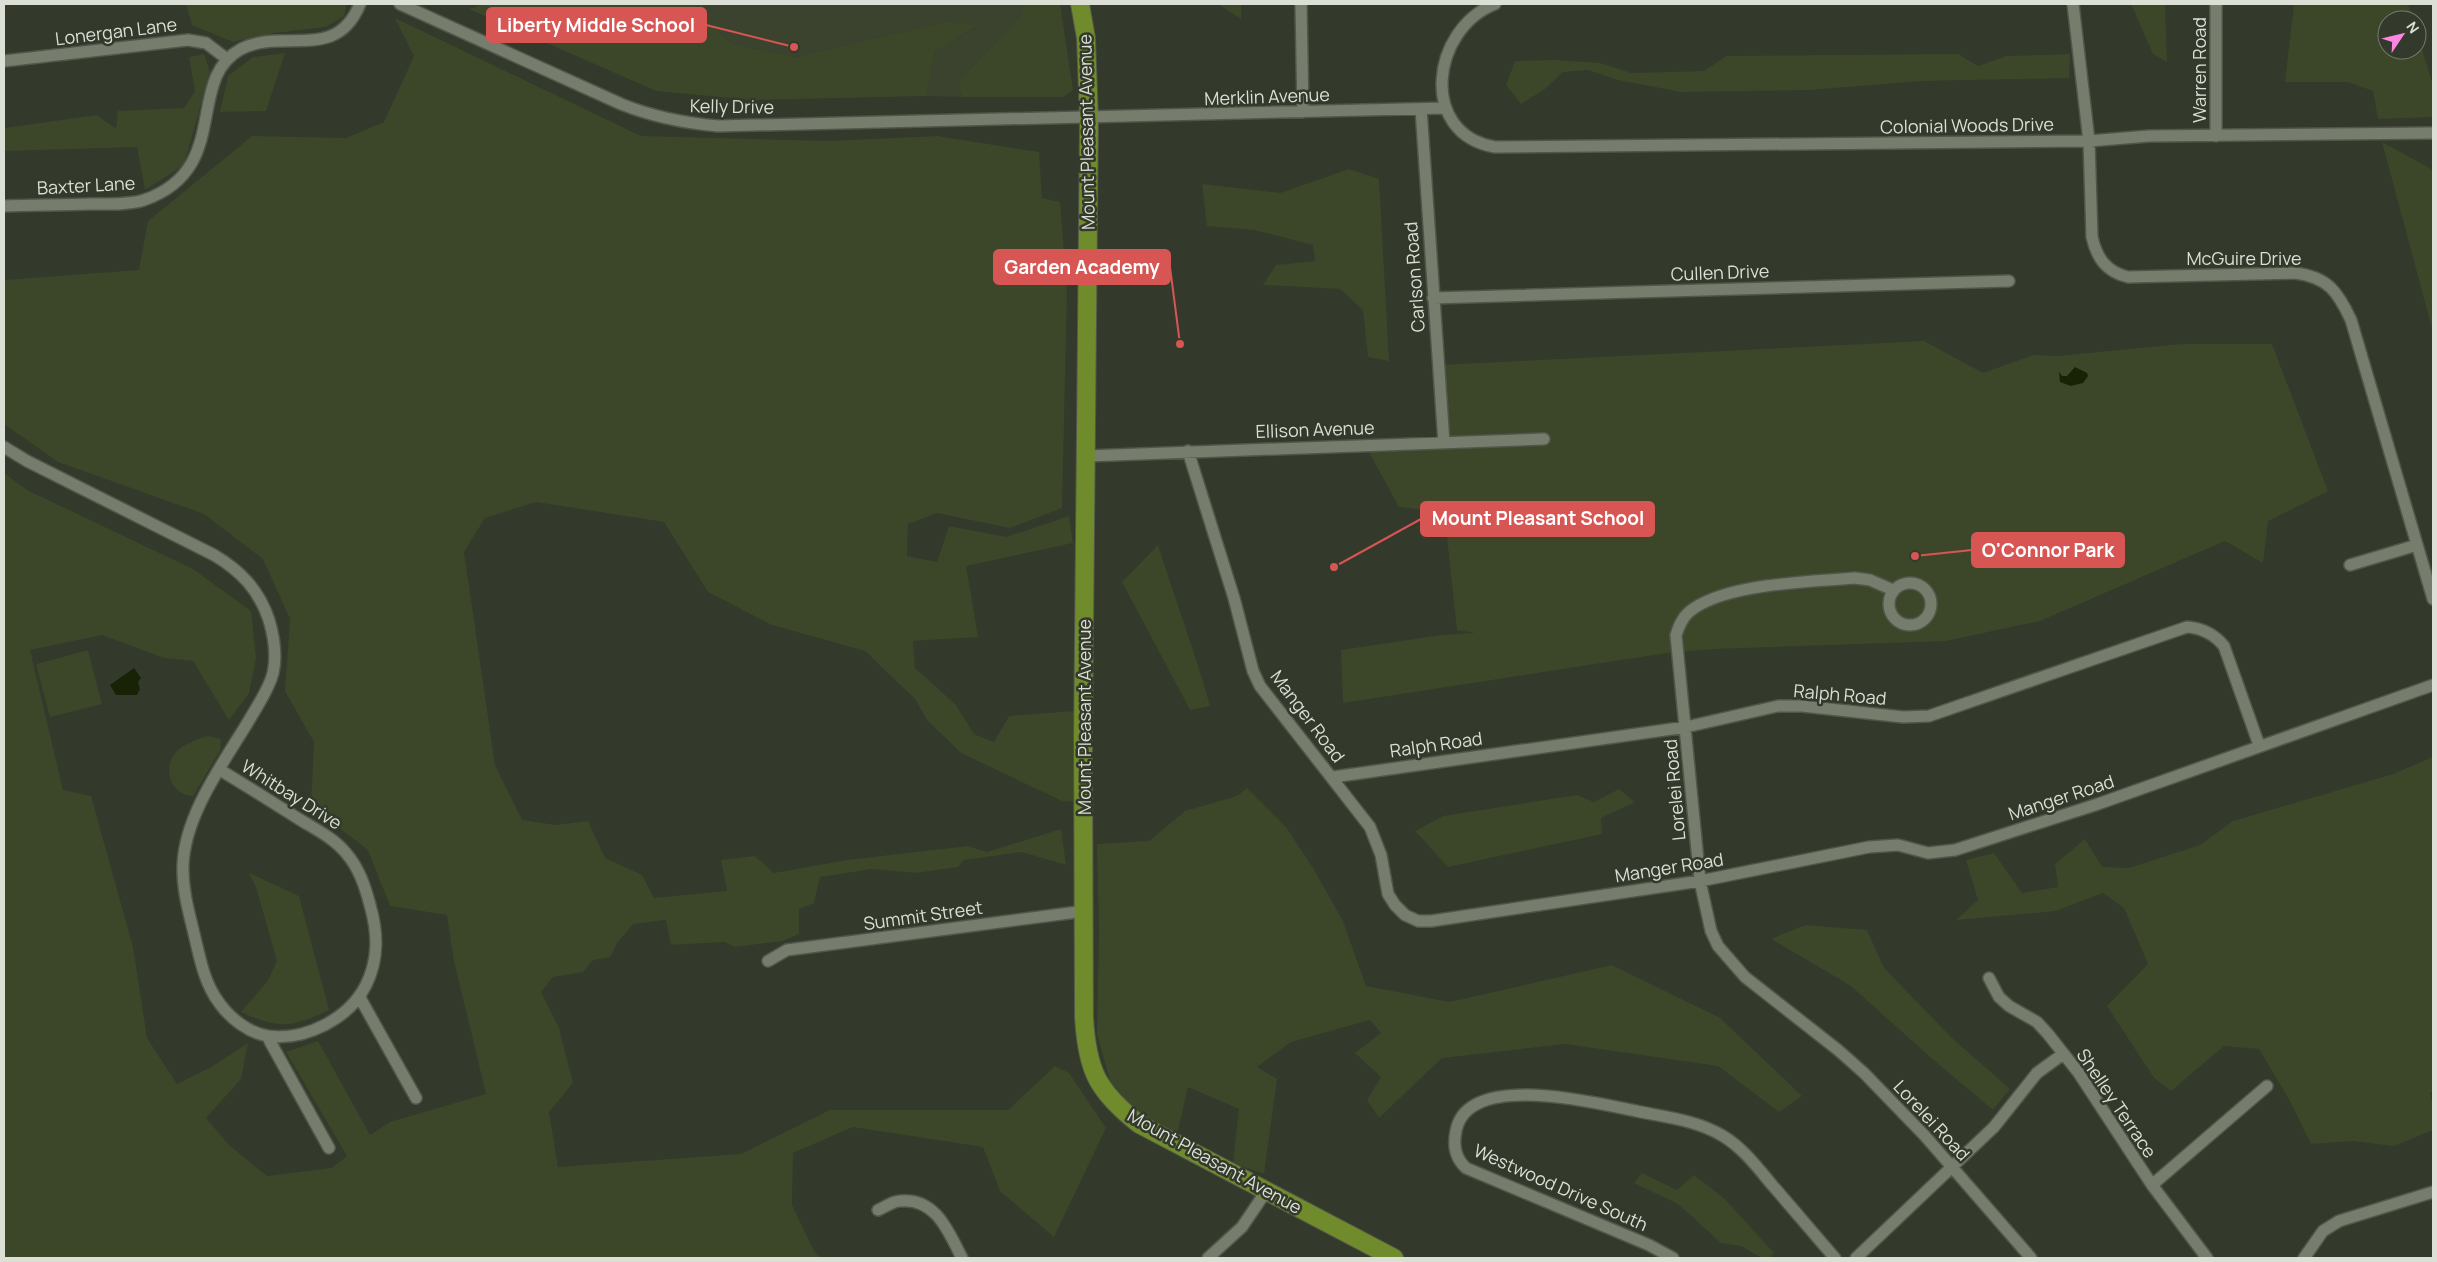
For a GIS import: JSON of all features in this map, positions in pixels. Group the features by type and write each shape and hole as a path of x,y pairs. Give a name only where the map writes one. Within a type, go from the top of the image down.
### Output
{"main road":[{"name":"Mount Pleasant Avenue","path":"1080,4 1086,38 1089,118 1084,739 1086,1042 1089,1060 1103,1089 1111,1100 1139,1124 1394,1258"}],"street":[{"path":"227,59 242,49 256,44 315,41 336,35 351,22 360,4"},
{"name":"Kelly Drive","path":"400,4 621,104 644,113 682,123 718,126 1089,118"},
{"path":"1302,4 1303,112"},
{"path":"1446,108 1442,77 1451,44 1471,18 1495,4"},
{"name":"McGuire Drive","path":"2073,4 2089,141 2092,237 2095,250 2103,263 2115,274 2128,277 2295,273 2308,274 2333,288 2342,298 2351,320 2433,598"},
{"name":"Warren Road","path":"2216,4 2216,136"},
{"name":"Lonergan Lane","path":"4,61 188,40 206,43 227,59"},
{"name":"Baxter Lane","path":"4,206 117,204 142,200 173,185 185,173 199,147 211,91 216,76 227,59"},
{"name":"Merklin Avenue","path":"1089,118 1446,108"},
{"name":"Colonial Woods Drive","path":"1446,108 1454,123 1466,136 1483,145 1501,148 2089,141 2149,136 2433,133"},
{"name":"Carlson Road","path":"1421,109 1432,298 1444,443"},
{"name":"Cullen Drive","path":"1432,298 2009,281"},
{"name":"Ellison Avenue","path":"1087,456 1544,439"},
{"name":"Whitbay Drive","path":"4,447 214,555 234,567 258,595 272,632 275,652 273,673 261,701 197,808 188,832 183,864 185,893 204,973 210,989 229,1015 242,1025 267,1036 296,1034 316,1029 339,1016 360,996 375,960 376,932 363,880 356,866 341,846 331,838 220,770"},
{"name":"Manger Road","path":"1188,451 1253,671 1260,686 1333,777 1370,827 1377,841 1388,894 1405,915 1418,921 1431,921 1700,881 1869,848 1898,845 1934,853 1955,850 2098,804 2259,745 2433,686"},
{"path":"2350,565 2417,545"},
{"name":"Lorelei Road","path":"1894,590 1870,580 1855,578 1747,588 1709,601 1690,611 1681,622 1676,635 1700,881 1711,931 1718,946 1730,962 1746,977 1838,1050 1864,1074 1952,1167 2031,1258"},
{"name":"Ralph Road","path":"1333,777 1686,727 1778,706 1802,706 1903,717 1929,716 2187,627 2204,630 2212,634 2224,646 2259,745"},
{"name":"Summit Street","path":"768,961 787,950 1084,911"},
{"name":"Shelley Terrace","path":"1989,978 1999,997 2009,1006 2037,1022 2063,1054 2152,1185 2207,1258"},
{"path":"360,996 416,1098"},
{"path":"267,1036 329,1148"},
{"path":"1856,1258 1994,1127 2037,1073 2063,1054"},
{"path":"2152,1185 2267,1086"},
{"name":"Westwood Drive South","path":"1673,1258 1649,1245 1471,1171 1462,1165 1455,1152 1455,1136 1458,1122 1474,1105 1496,1098 1529,1094 1558,1095 1597,1101 1707,1128 1724,1136 1745,1153 1835,1258"},
{"path":"1208,1258 1242,1227 1267,1190"},
{"path":"2304,1258 2317,1237 2339,1221 2433,1192"},
{"path":"878,1210 898,1201 916,1202 932,1209 942,1221 962,1258"}],"shaded area":[{"path":"186,4 347,4 344,16 326,27 275,33 233,42 192,25"},
{"path":"484,4 695,4 705,19 731,43 795,57 948,21 977,26 935,52 927,96 752,100 656,91 469,9"},
{"path":"695,4 1022,4 1021,16 968,71 958,86 962,97 927,96 935,52 976,27 948,21 795,57 731,43 705,19"},
{"path":"1022,4 1060,4 1073,90 1063,97 962,97 958,86 968,71 1021,16"},
{"path":"1218,4 1241,4 1241,19"},
{"path":"2131,4 2165,4 2167,62 2153,54"},
{"path":"2294,4 2408,4 2410,10 2377,10 2377,60 2425,60 2433,85 2433,117 2378,119 2373,91 2348,82 2285,82"},
{"path":"395,18 641,136 828,141 937,136 1039,152 1042,198 1060,202 1067,290 1062,508 1010,528 937,513 908,524 907,556 937,562 949,526 1006,537 1069,516 1073,543 966,566 978,637 913,641 915,668 956,705 974,734 994,742 1009,716 1074,711 1077,802 1062,801 961,753 927,720 915,699 865,651 772,625 708,592 664,522 536,502 485,518 464,552 495,765 522,820 556,825 588,821 605,858 642,875 654,898 727,891 721,860 755,856 774,873 847,860 968,846 987,852 1061,829 1066,865 1022,852 964,860 958,867 916,873 872,869 820,877 814,903 799,909 799,934 783,941 734,947 725,942 671,945 666,920 633,924 617,943 610,957 593,960 583,972 553,977 541,992 559,1028 573,1083 549,1112 558,1167 741,1154 830,1110 1008,1110 1055,1066 1069,1073 1106,1128 1054,1237 1000,1191 983,1147 853,1127 793,1153 792,1205 814,1251 821,1258 4,1258 4,473 27,490 193,569 251,611 256,658 249,693 229,720 193,661 164,658 102,635 30,650 63,790 91,796 133,947 147,1038 177,1084 211,1067 248,1043 241,1079 206,1118 229,1145 267,1176 332,1168 347,1156 286,1052 318,1041 370,1135 390,1122 486,1094 454,961 447,915 390,906 368,850 311,806 314,742 285,691 290,619 263,559 204,514 58,462 4,424 4,280 139,270 148,221 252,136 346,138 384,122 414,56"},
{"path":"285,53 266,111 220,112 228,76 253,57"},
{"path":"204,54 210,72 184,165 145,190 137,147 4,151 4,128 97,115 116,129 118,111 184,108 195,91 189,57"},
{"path":"1958,54 1978,66 2006,56 2070,54 2069,78 1922,81 1809,90 1681,92 1618,80 1588,70 1563,72 1545,89 1521,104 1506,85 1515,61 1554,60 1600,63 1631,73 1704,71 1726,56"},
{"path":"2382,142 2433,170 2433,332"},
{"path":"1349,169 1379,179 1389,361 1368,357 1363,310 1340,289 1263,285 1276,265 1315,261 1313,245 1254,230 1207,226 1202,184 1280,193"},
{"path":"1924,341 1983,373 2033,355 2058,356 2182,344 2272,344 2328,491 2268,521 2263,563 2225,541 2040,621 1946,641 1715,649 1667,653 1343,703 1341,650 1441,635 1475,633 1457,630 1445,519 1531,522 1399,507 1365,445 1444,443 1439,365"},
{"path":"2075,367 2087,373 2088,376 2083,383 2071,386 2060,382 2059,372 2062,376 2067,376"},
{"path":"1158,545 1210,706 1190,710 1122,582"},
{"path":"88,650 102,704 50,717 36,664"},
{"path":"134,668 141,678 138,682 140,689 137,695 116,695 110,685"},
{"path":"208,736 221,739 220,751 193,796 185,795 178,791 170,778 169,770 173,755 185,745"},
{"path":"2433,757 2433,1091 2430,1093 2433,1106 2433,1130 2394,1146 2352,1141 2311,1144 2290,1101 2259,1049 2224,1046 2171,1091 2154,1078 2107,1006 2148,964 2124,908 2103,893 2056,911 1956,920 1978,900 1966,860 1994,853 2022,893 2058,887 2055,864 2085,839 2102,867 2129,868 2200,845 2233,821 2393,774"},
{"path":"1247,788 1286,827 1313,868 1343,921 1366,986 1450,1002 1612,965 1720,1018 1802,1096 1779,1112 1718,1066 1565,1044 1442,1058 1379,1118 1367,1100 1381,1077 1355,1053 1381,1033 1370,1020 1291,1042 1257,1067 1277,1079 1264,1174 1233,1163 1239,1109 1188,1087 1177,1135 1135,1111 1110,1081 1097,1034 1099,931 1097,844 1149,841 1185,811 1237,796"},
{"path":"1619,789 1635,802 1601,818 1602,834 1448,867 1415,831 1443,816 1577,795 1594,802"},
{"path":"249,873 299,896 329,1010 305,1020 285,1024 276,1024 254,1018 241,1012 267,982 277,961 256,887"},
{"path":"1805,925 1867,930 1884,968 1953,1039 2010,1089 1993,1110 1930,1057 1851,986 1771,939"},
{"path":"1642,1173 1677,1190 1694,1175 1725,1199 1774,1253 1769,1258 1762,1258 1741,1246 1721,1243 1678,1204 1634,1183"}],"place":[{"name":"Liberty Middle School","path":"794,47"},
{"name":"Garden Academy","path":"1180,344"},
{"name":"O'Connor Park","path":"1915,556"},
{"name":"Mount Pleasant School","path":"1334,567"}]}
